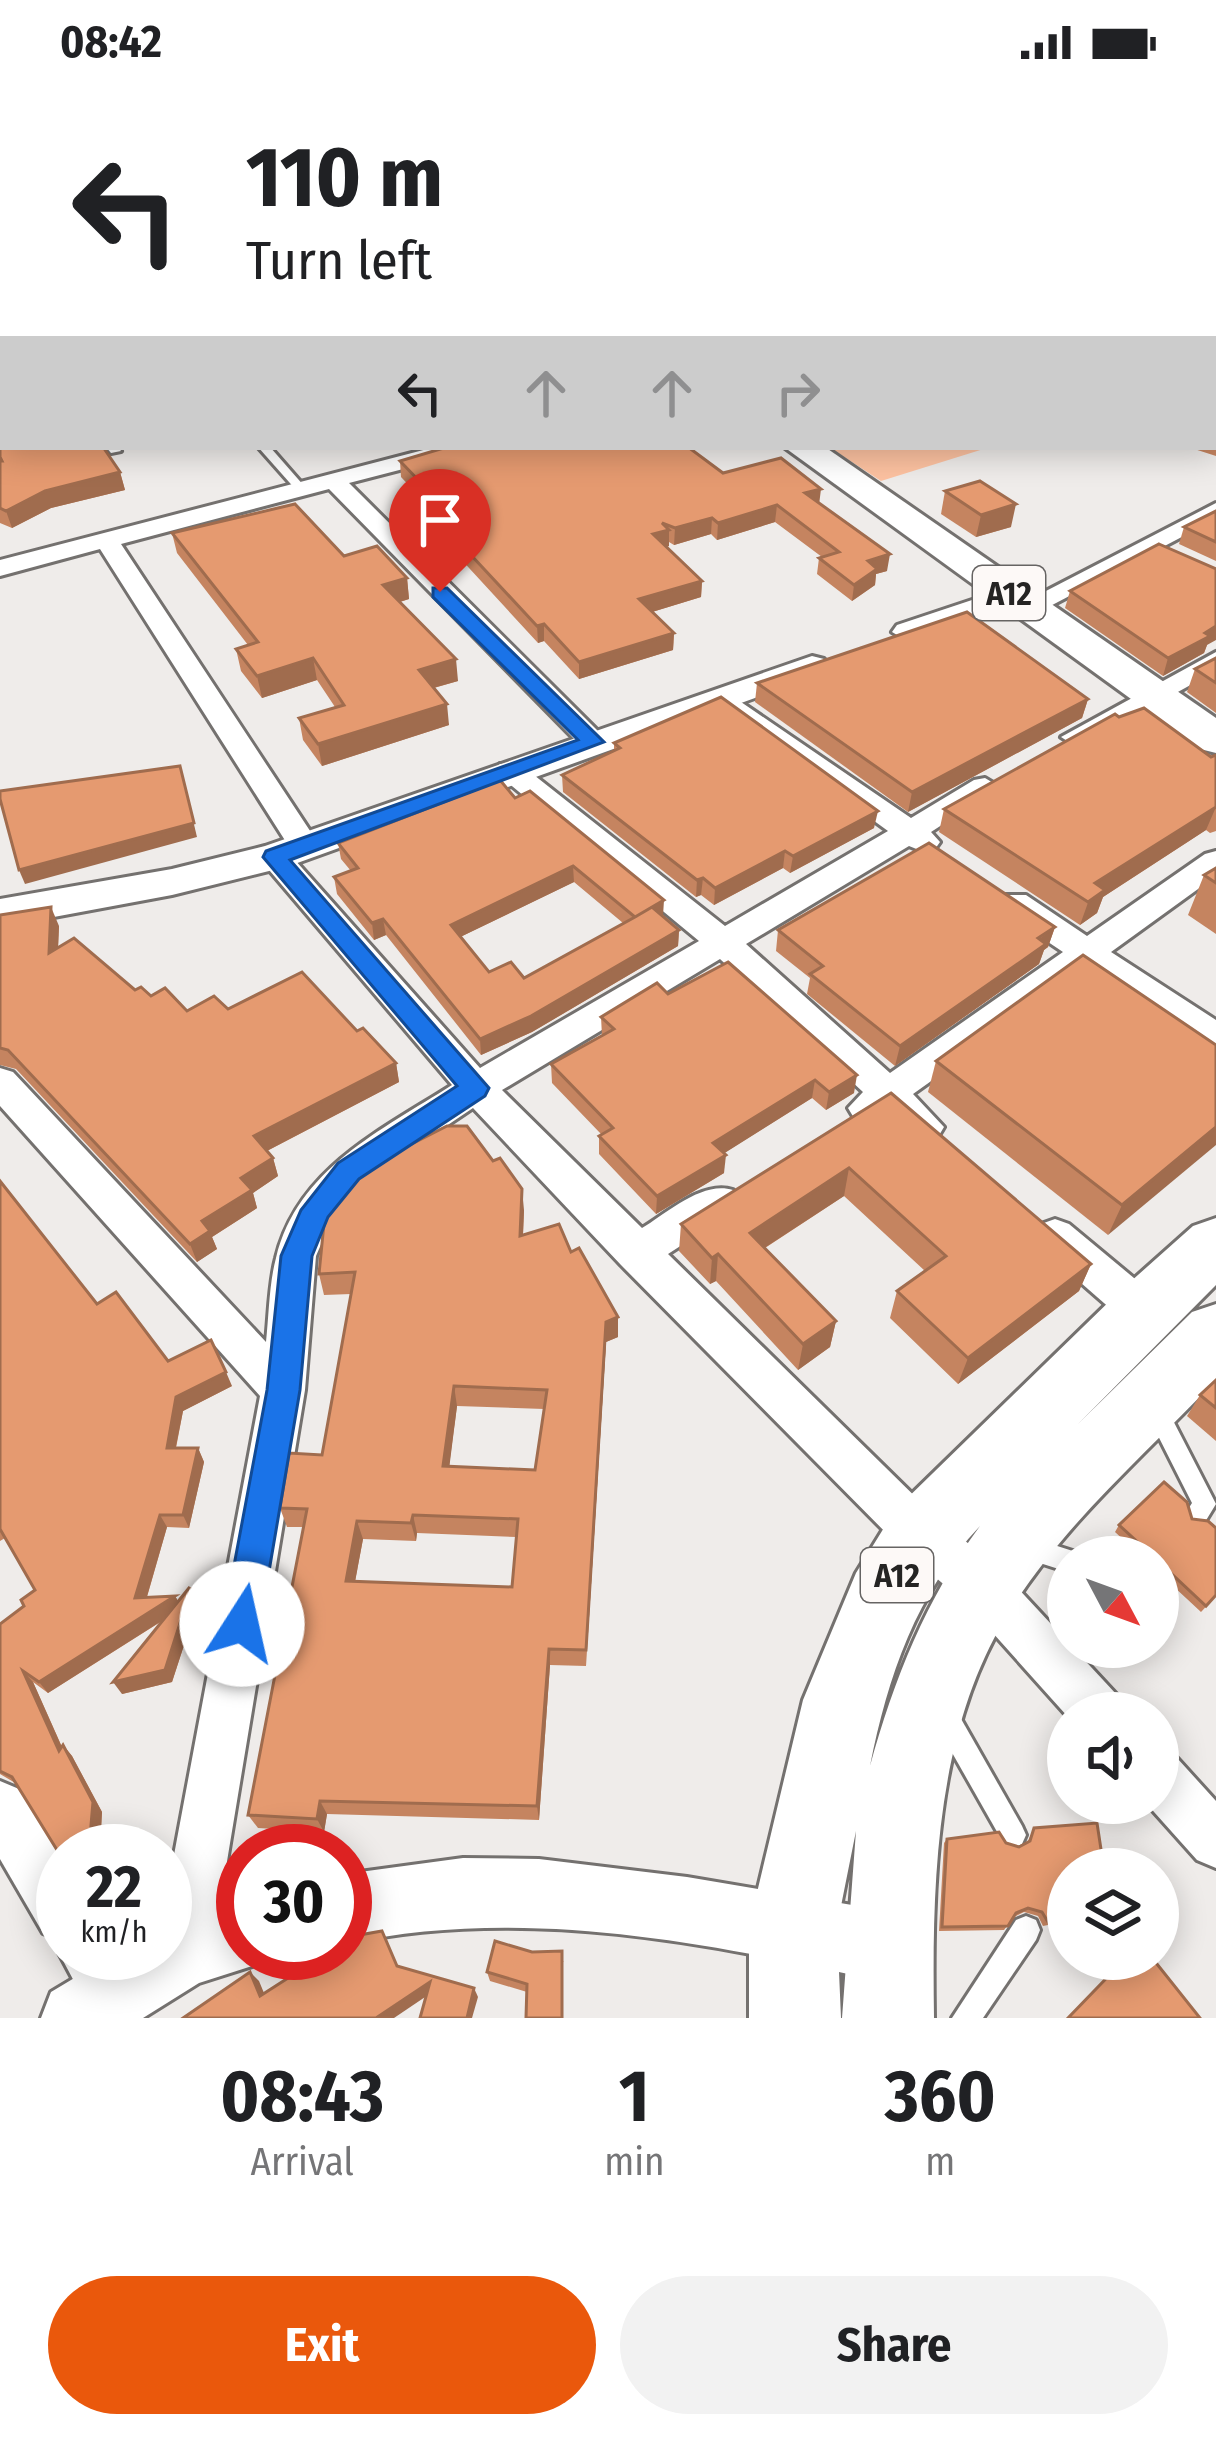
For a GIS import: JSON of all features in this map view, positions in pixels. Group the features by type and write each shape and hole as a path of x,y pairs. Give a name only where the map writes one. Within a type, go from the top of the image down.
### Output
{"main road":[{"name":"A12","path":"806,450 1216,739"},
{"name":"A12","path":"887,1983 901,1832 929,1688 1021,1563 1152,1402 1193,1297"},
{"name":"A12","path":"795,2018 793,1926 843,1700 883,1600 921,1535 1193,1297"}],"street":[{"path":"0,568 333,480 385,456 435,450"},
{"path":"333,480 593,742"},
{"path":"0,913 172,882 289,851 868,646 1021,602 1216,510"},
{"path":"107,542 289,851 476,1088 635,1253 921,1535 1021,1563 1088,1692"},
{"path":"1151,544 1184,560"},
{"path":"1050,751 1216,660"},
{"path":"722,697 947,858"},
{"path":"510,770 723,942 887,1096 961,1157"},
{"path":"92,1989 214,1944 296,1256 316,1210 349,1171 476,1088 1010,774"},
{"path":"829,1132 887,1096 1216,861"},
{"path":"987,885 1216,1038"},
{"path":"0,1082 283,1390"},
{"path":"635,1253 752,1180"},
{"path":"1034,1219 1193,1297"},
{"path":"1179,1801 1216,1841"},
{"path":"0,1808 36,1868"},
{"path":"372,1902 399,1895 505,1888 793,1926 887,1983"}],"lane":[{"path":"267,450 301,489"},
{"path":"1152,1402 1205,1505 1197,1514"},
{"path":"929,1688 1013,1835"},
{"path":"966,2018 1026,1930"}],"shaded area":[{"path":"834,450 980,450 881,481"}],"building":[{"path":"0,450 105,450 120,472 45,491 6,511 0,508"},
{"path":"437,450 692,450 723,473 781,458 821,489 805,493 890,554 868,561 877,569 854,585 819,558 839,552 777,505 718,523 712,518 675,528 662,523 669,530 653,534 702,581 639,599 674,633 579,662 544,624 537,626 457,540 472,536 400,461"},
{"path":"980,481 1016,504 981,515 945,491"},
{"path":"295,504 344,556 377,546 407,578 383,585 456,659 419,670 447,704 318,744 299,718 344,705 313,658 257,676 236,649 258,642 172,533"},
{"path":"1216,511 1216,542 1184,527"},
{"path":"1159,544 1216,569 1216,626 1205,633 1210,636 1168,658 1070,591"},
{"path":"967,612 1088,699 912,792 757,683"},
{"path":"1216,658 1216,683 1195,669"},
{"path":"721,697 878,811 793,856 785,851 715,888 703,878 697,880 562,775 620,748 614,743"},
{"path":"1144,708 1211,757 1216,755 1216,807 1095,883 1105,890 1088,902 944,809 1115,714 1119,717"},
{"path":"180,766 194,823 19,870 0,791"},
{"path":"500,780 515,798 530,791 664,900 652,907 679,930 531,1016 480,1039 383,919 372,923 334,877 358,868 338,843","holes":["573,866 635,917 524,978 511,962 489,972 451,925"]},
{"path":"929,843 1055,927 1038,938 1046,944 900,1046 810,974 823,966 778,930"},
{"path":"51,907 49,953 74,938 135,990 141,987 151,996 165,988 187,1011 214,996 228,1009 302,972 357,1031 363,1028 396,1063 254,1136 273,1158 241,1178 252,1190 202,1221 210,1231 190,1244 8,1050 0,1048 0,915"},
{"path":"1083,955 1216,1045 1216,1127 1122,1205 936,1061"},
{"path":"728,962 857,1075 829,1092 815,1080 713,1143 726,1155 657,1196 599,1136 613,1128 551,1064 614,1029 601,1017 657,983 668,994"},
{"path":"891,1093 1091,1264 968,1358 897,1291 946,1256 849,1168 750,1233 836,1321 803,1344 718,1254 712,1258 681,1224"},
{"path":"447,1126 467,1126 493,1161 500,1158 522,1189 520,1236 559,1224 571,1252 579,1248 618,1317 606,1322 586,1650 549,1649 537,1806 320,1801 317,1819 248,1815 307,1509 280,1508 289,1453 322,1455 355,1272 319,1274 325,1213 353,1174","holes":["454,1386 547,1390 535,1470 443,1466","413,1515 518,1519 512,1587 346,1581 357,1521 411,1523"]},
{"path":"0,1181 97,1304 116,1292 168,1361 211,1340 226,1372 176,1397 167,1448 198,1448 183,1515 160,1515 135,1598 175,1596 39,1682 23,1671 59,1751 63,1745 93,1802 91,1824 41,1824 12,1777 0,1771 0,1624 24,1606 21,1600 35,1590 0,1529"},
{"path":"1216,1380 1216,1408 1200,1395"},
{"path":"1164,1482 1187,1502 1192,1519 1208,1521 1216,1528 1216,1595 1206,1606 1179,1581 1179,1536 1131,1536 1119,1525"},
{"path":"189,1588 165,1670 113,1682"},
{"path":"1097,1824 1101,1848 1047,1848 1047,1920 1042,1912 1028,1908 1016,1913 1008,1926 942,1927 947,1839 999,1832 1006,1843 1019,1847 1030,1841 1034,1828"},
{"path":"382,1931 397,1966 474,1988 467,2018 420,2018 430,1982 376,2018 183,2018 238,1980 253,1980 260,1996 285,1980 372,1980 372,1933"},
{"path":"495,1941 532,1952 562,1951 562,2018 526,2018 527,1984 487,1972"},
{"path":"1105,1980 1170,1980 1200,2018 1068,2018"}],"route":[{"path":"242,1624 283,1390 296,1256 316,1210 349,1171 476,1088 274,857 593,742 440,592"}]}
